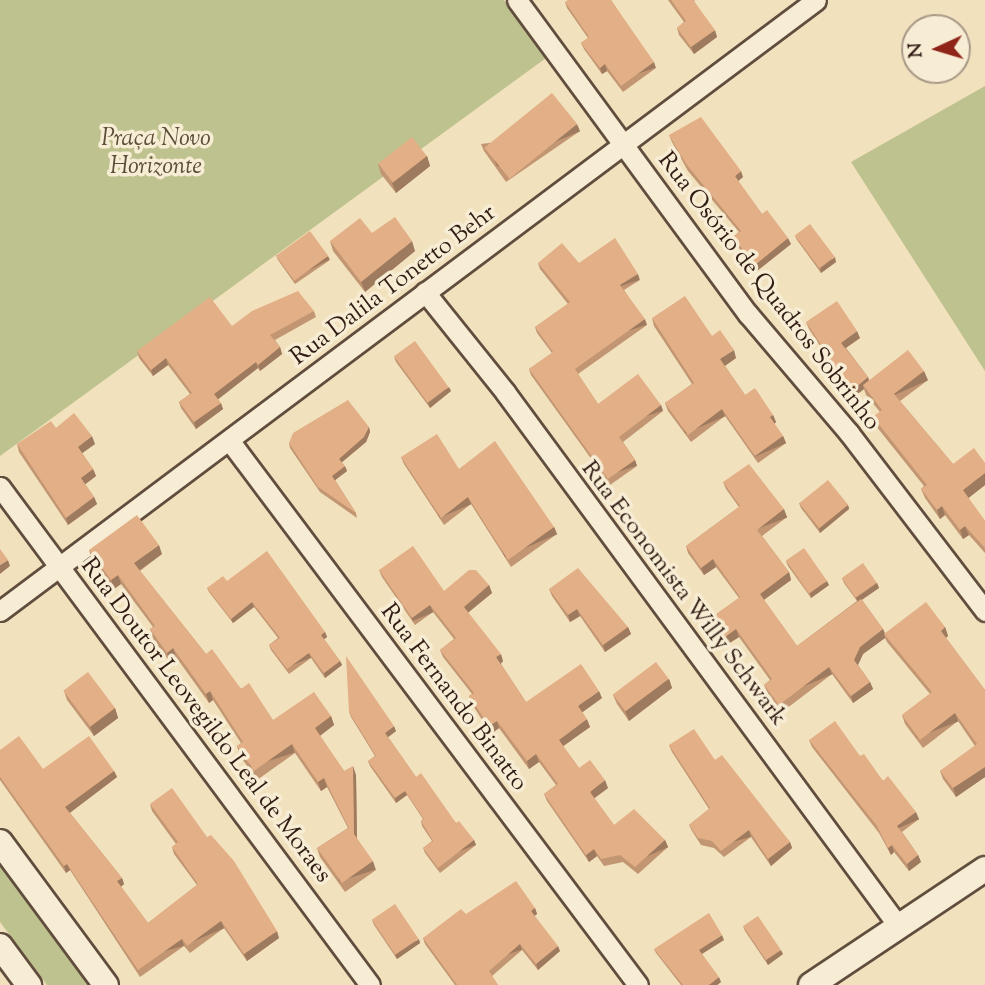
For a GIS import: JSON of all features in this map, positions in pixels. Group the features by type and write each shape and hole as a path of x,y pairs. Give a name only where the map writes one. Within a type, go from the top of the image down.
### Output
{"street":[{"name":"Rua Osório de Quadros Sobrinho","path":"517,0 622,146 985,611"},
{"name":"Rua Dalila Tonetto Behr","path":"0,611 817,0"},
{"name":"Rua Economista Willy Schwark","path":"425,292 505,393 899,927"},
{"name":"Rua Fernando Binatto","path":"229,440 638,985"},
{"name":"Rua Doutor Leovegildo Leal de Moraes","path":"0,487 370,985"},
{"path":"0,842 106,985"},
{"path":"811,985 985,869"},
{"path":"0,946 29,985"}],"green space":[{"name":"Praça Novo Horizonte","path":"0,0 504,0 546,58 0,456"},
{"path":"985,86 985,371 851,162"},
{"path":"0,859 94,985 47,985 0,922"}],"building":[{"path":"611,0 654,62 621,86 605,64 600,68 581,43 589,37 565,2"},
{"path":"671,0 693,0 715,30 691,47 677,28 686,21"},
{"path":"552,93 577,124 510,179 484,148"},
{"path":"701,117 741,171 735,176 762,214 767,210 788,238 755,265 733,237 741,231 686,164 669,135"},
{"path":"412,137 427,156 393,182 378,163"},
{"path":"395,217 412,241 361,282 330,241 360,218 372,233"},
{"path":"810,224 835,257 820,268 795,235"},
{"path":"310,231 328,256 294,281 276,256"},
{"path":"615,238 638,274 620,285 645,319 575,369 598,404 638,374 661,405 619,437 635,460 608,479 529,369 553,352 535,327 570,302 538,263 562,243 579,263"},
{"path":"298,291 314,311 270,335 280,347 214,394 221,403 194,422 179,402 192,393 166,358 151,370 137,351 210,297 232,326 252,311"},
{"path":"685,296 712,336 720,330 734,350 720,359 745,395 755,388 783,436 755,456 722,409 688,435 665,403 694,383 652,318"},
{"path":"837,301 857,331 841,343 868,377 849,393 824,361 829,357 806,322"},
{"path":"415,341 449,387 427,402 394,356"},
{"path":"908,350 924,371 894,394 953,464 974,448 985,463 985,473 963,490 985,521 985,548 965,526 960,530 942,506 937,510 921,489 927,485 873,417 882,410 863,385"},
{"path":"348,400 369,427 364,437 339,459 345,466 332,476 356,513 318,487 289,443 293,433"},
{"path":"74,413 92,436 78,447 93,469 81,478 94,497 66,518 17,444 51,421 56,428"},
{"path":"437,434 459,469 495,441 554,527 508,560 468,497 441,518 401,457"},
{"path":"749,464 784,509 757,530 789,572 760,594 797,646 861,599 883,629 860,647 854,660 870,682 851,696 829,667 779,705 764,685 772,679 736,629 725,637 711,618 740,597 713,559 701,568 686,546 740,506 723,482"},
{"path":"828,480 848,505 819,528 799,503"},
{"path":"137,515 159,545 134,563 206,654 212,649 241,689 249,683 273,720 314,692 331,716 315,728 344,771 353,766 354,834 373,861 342,883 317,848 349,828 324,778 318,782 292,744 254,771 237,746 243,742 210,691 206,694 173,648 167,653 150,629 155,626 118,575 111,580 89,550"},
{"path":"413,546 444,591 469,570 476,570 489,585 464,607 501,654 496,657 526,702 581,664 599,691 578,706 587,719 559,740 579,768 590,760 605,780 590,792 614,825 634,809 665,840 635,867 620,855 601,859 594,849 586,855 544,794 558,784 536,754 527,761 497,721 489,726 469,696 474,693 440,650 456,638 430,605 412,618 379,570"},
{"path":"804,548 827,581 809,593 786,561"},
{"path":"0,549 8,560 0,565"},
{"path":"267,551 325,632 321,635 340,661 324,673 309,653 287,669 269,645 280,638 252,602 231,619 207,588 223,576 227,581"},
{"path":"863,563 877,583 855,598 842,578"},
{"path":"578,568 628,627 603,645 577,609 568,615 549,589"},
{"path":"926,602 945,627 941,631 985,690 985,767 953,788 940,771 977,744 955,713 920,740 902,715 932,692 884,634"},
{"path":"346,656 394,726 385,733 416,777 421,773 456,823 459,821 474,840 438,868 423,848 433,841 421,821 424,819 405,791 395,798 368,761 376,756 349,712"},
{"path":"656,662 669,679 626,711 613,694"},
{"path":"88,672 115,708 90,727 63,691"},
{"path":"835,721 860,756 864,754 883,781 888,776 916,812 897,826 918,855 907,864 892,845 888,848 877,826 809,740"},
{"path":"694,729 715,760 722,755 790,842 768,859 749,830 721,851 712,841 698,838 689,825 710,808 669,745"},
{"path":"19,736 43,769 89,736 114,771 65,807 122,878 117,881 148,923 198,884 172,847 178,842 150,804 172,788 207,837 211,835 234,861 277,931 244,954 221,921 187,946 182,939 138,970 67,864 64,866 0,777 0,750"},
{"path":"516,881 535,908 531,911 558,946 536,964 520,944 489,971 498,985 457,985 423,938 461,909 466,914"},
{"path":"395,904 418,939 395,954 372,920"},
{"path":"709,913 722,935 699,950 719,977 709,985 683,985 654,949"},
{"path":"758,916 781,950 766,960 743,926"}]}
